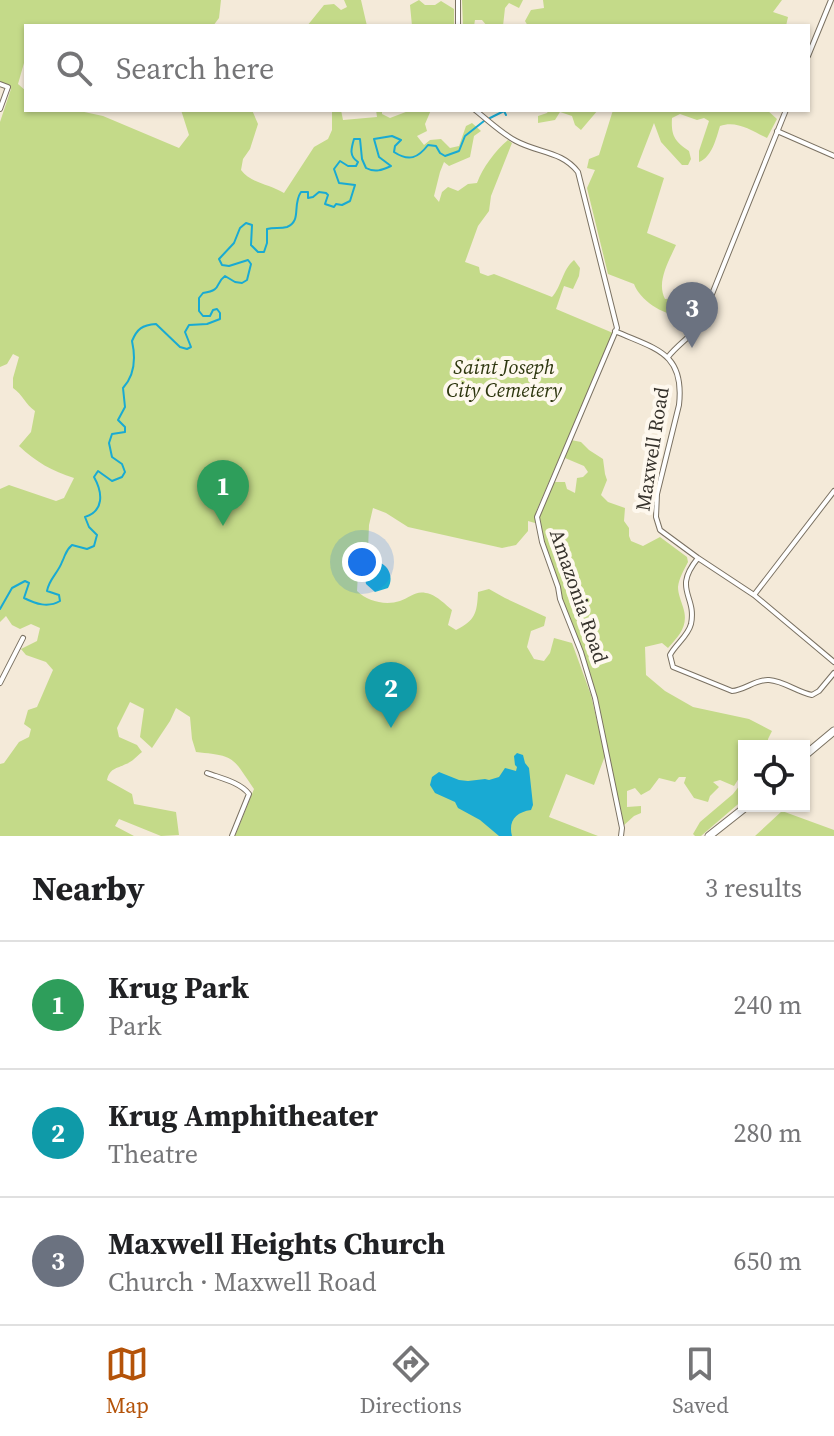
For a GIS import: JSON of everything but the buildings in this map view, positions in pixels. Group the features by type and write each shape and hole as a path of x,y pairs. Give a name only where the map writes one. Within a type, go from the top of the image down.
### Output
{"main road":[{"path":"810,751 834,731"},
{"path":"712,836 740,812"}],"street":[{"path":"458,0 458,24"},
{"path":"810,51 831,0"},
{"path":"0,84 8,87 0,109"},
{"path":"478,112 510,138 552,153 572,164 581,181 617,328 615,331 668,357 700,324 785,112"},
{"path":"777,131 834,156"},
{"name":"Amazonia Road","path":"615,331 537,517 560,599 595,698 622,828 621,836"},
{"name":"Maxwell Road","path":"668,357 678,375 680,394 661,475 656,517 658,526 663,533 754,595 834,662"},
{"path":"754,595 834,491"},
{"path":"698,558 685,579 692,614 686,635 671,653 673,667 732,691 768,680 812,695 834,673"},
{"path":"0,683 23,638"},
{"path":"207,773 248,791 232,836"}],"green space":[{"name":"Saint Joseph City Cemetery","path":"0,0 221,0 219,18 214,24 24,24 24,63 18,84 24,89 24,112 84,112 103,116 179,148 189,135 182,112 253,112 258,124 241,170 255,181 284,193 314,147 328,139 332,130 332,112 341,112 343,120 377,117 376,112 390,118 406,112 430,112 425,124 427,131 417,136 424,145 430,140 441,139 450,148 459,146 466,126 472,123 481,131 474,136 470,157 449,166 444,162 434,196 439,202 442,192 448,187 458,191 468,184 477,183 499,149 508,140 512,143 491,196 489,211 478,226 465,262 479,267 480,273 488,276 494,274 552,297 574,260 580,268 579,276 573,289 564,286 556,309 613,333 536,512 535,523 528,521 528,531 516,545 502,548 408,527 373,508 368,550 358,574 357,591 382,603 400,601 417,593 430,594 452,610 448,625 456,630 474,616 478,592 489,589 546,617 544,626 531,631 527,647 534,659 544,661 554,638 572,643 591,695 605,756 594,785 566,774 549,817 598,836 235,836 254,789 241,770 226,757 196,752 190,717 176,708 152,748 140,737 144,709 130,702 117,728 119,737 137,745 142,752 112,771 107,780 132,794 134,804 176,812 179,835 161,836 119,819 115,826 134,836 0,836 0,764 19,742 29,737 31,729 24,724 28,710 37,707 53,670 46,662 26,655 21,649 37,641 40,628 31,624 20,629 12,625 6,616 0,622 0,489 9,485 56,501 64,498 74,478 45,465 19,446 31,432 35,411 13,388 19,357 13,354 7,364 0,367 0,122 11,89 0,83"},
{"path":"344,0 361,0 367,24 309,24 324,5 334,4 341,10 347,7"},
{"path":"419,0 425,5 435,5 441,1 454,9 454,24 412,24 410,5"},
{"path":"462,0 523,0 519,8 509,3 505,8 503,24 485,24 482,20 475,20 474,24 463,24"},
{"path":"543,0 782,0 773,12 788,17 786,24 527,24 525,21 531,10 544,8"},
{"path":"560,112 555,120 538,123 538,116"},
{"path":"560,112 596,112 581,130 572,116"},
{"path":"612,112 769,112 777,119 767,138 738,125 720,126 710,152 699,162 699,151 709,121 680,114 672,118 674,137 689,151 691,159 688,165 682,165 661,142 654,123 637,167 664,178 647,233 676,245 664,272 662,286 665,299 676,298 682,307 680,315 659,309 641,296 634,284 608,274 587,188 595,170 587,168 589,159 599,155"},
{"path":"571,440 581,442 603,459 607,480 601,495 608,502 625,508 624,521 629,528 631,541 643,546 660,537 687,557 678,587 685,613 684,624 668,648 662,643 645,647 646,675 665,691 693,707 749,719 772,731 768,740 738,740 738,780 734,786 720,780 713,782 719,787 708,802 694,798 684,783 686,777 679,777 675,782 659,778 650,790 641,795 635,788 627,791 627,807 641,806 641,813 623,826 596,696 544,546 539,519 552,482 565,482 567,489 575,493 577,478 588,472 584,466 565,458"},
{"path":"738,788 738,804 701,836 695,836 693,834 700,822"},
{"path":"781,812 834,830 834,836 755,836"}],"water":[{"path":"378,562 388,569 391,580 388,588 375,592 366,584 366,577 370,568"},
{"path":"517,753 523,755 529,768 533,805 531,810 514,818 512,836 499,836 480,820 458,808 455,802 435,793 430,785 432,777 439,772 468,781 499,777 505,768 516,771 514,756"}],"waterway":[{"path":"490,118 502,112"},
{"path":"0,609 12,588 25,581 29,583 24,598 42,604 60,601 59,595 47,591 67,551 72,545 87,549 94,546 97,535 85,517 99,506 99,489 94,477 98,471 112,481 122,477 125,472 122,464 112,457 109,443 112,434 125,432 125,427 118,420 125,407 123,388 132,372 132,341 138,331 156,324 180,347 187,349 191,347 185,332 189,325 207,324 220,319 217,309 210,316 203,316 199,311 199,298 216,288 225,276 235,282 247,280 251,264 248,260 229,266 222,265 219,259 234,243 240,228 246,223 252,225 251,245 258,252 264,252 267,229 292,224 301,192 308,192 308,198 319,192 326,193 325,204 334,207 350,201 355,185 339,183 334,169 340,161 356,166 358,162 352,152 354,139 360,139 366,168 378,170 391,166 379,157 374,139 392,136 401,140 394,152 404,157 417,156 428,145 436,146 445,156 459,151 465,136 484,121"}],"place":[{"name":"Maxwell Heights Church","path":"692,348"},
{"name":"Krug Park","path":"223,526"},
{"name":"Krug Amphitheater","path":"391,728"}]}
